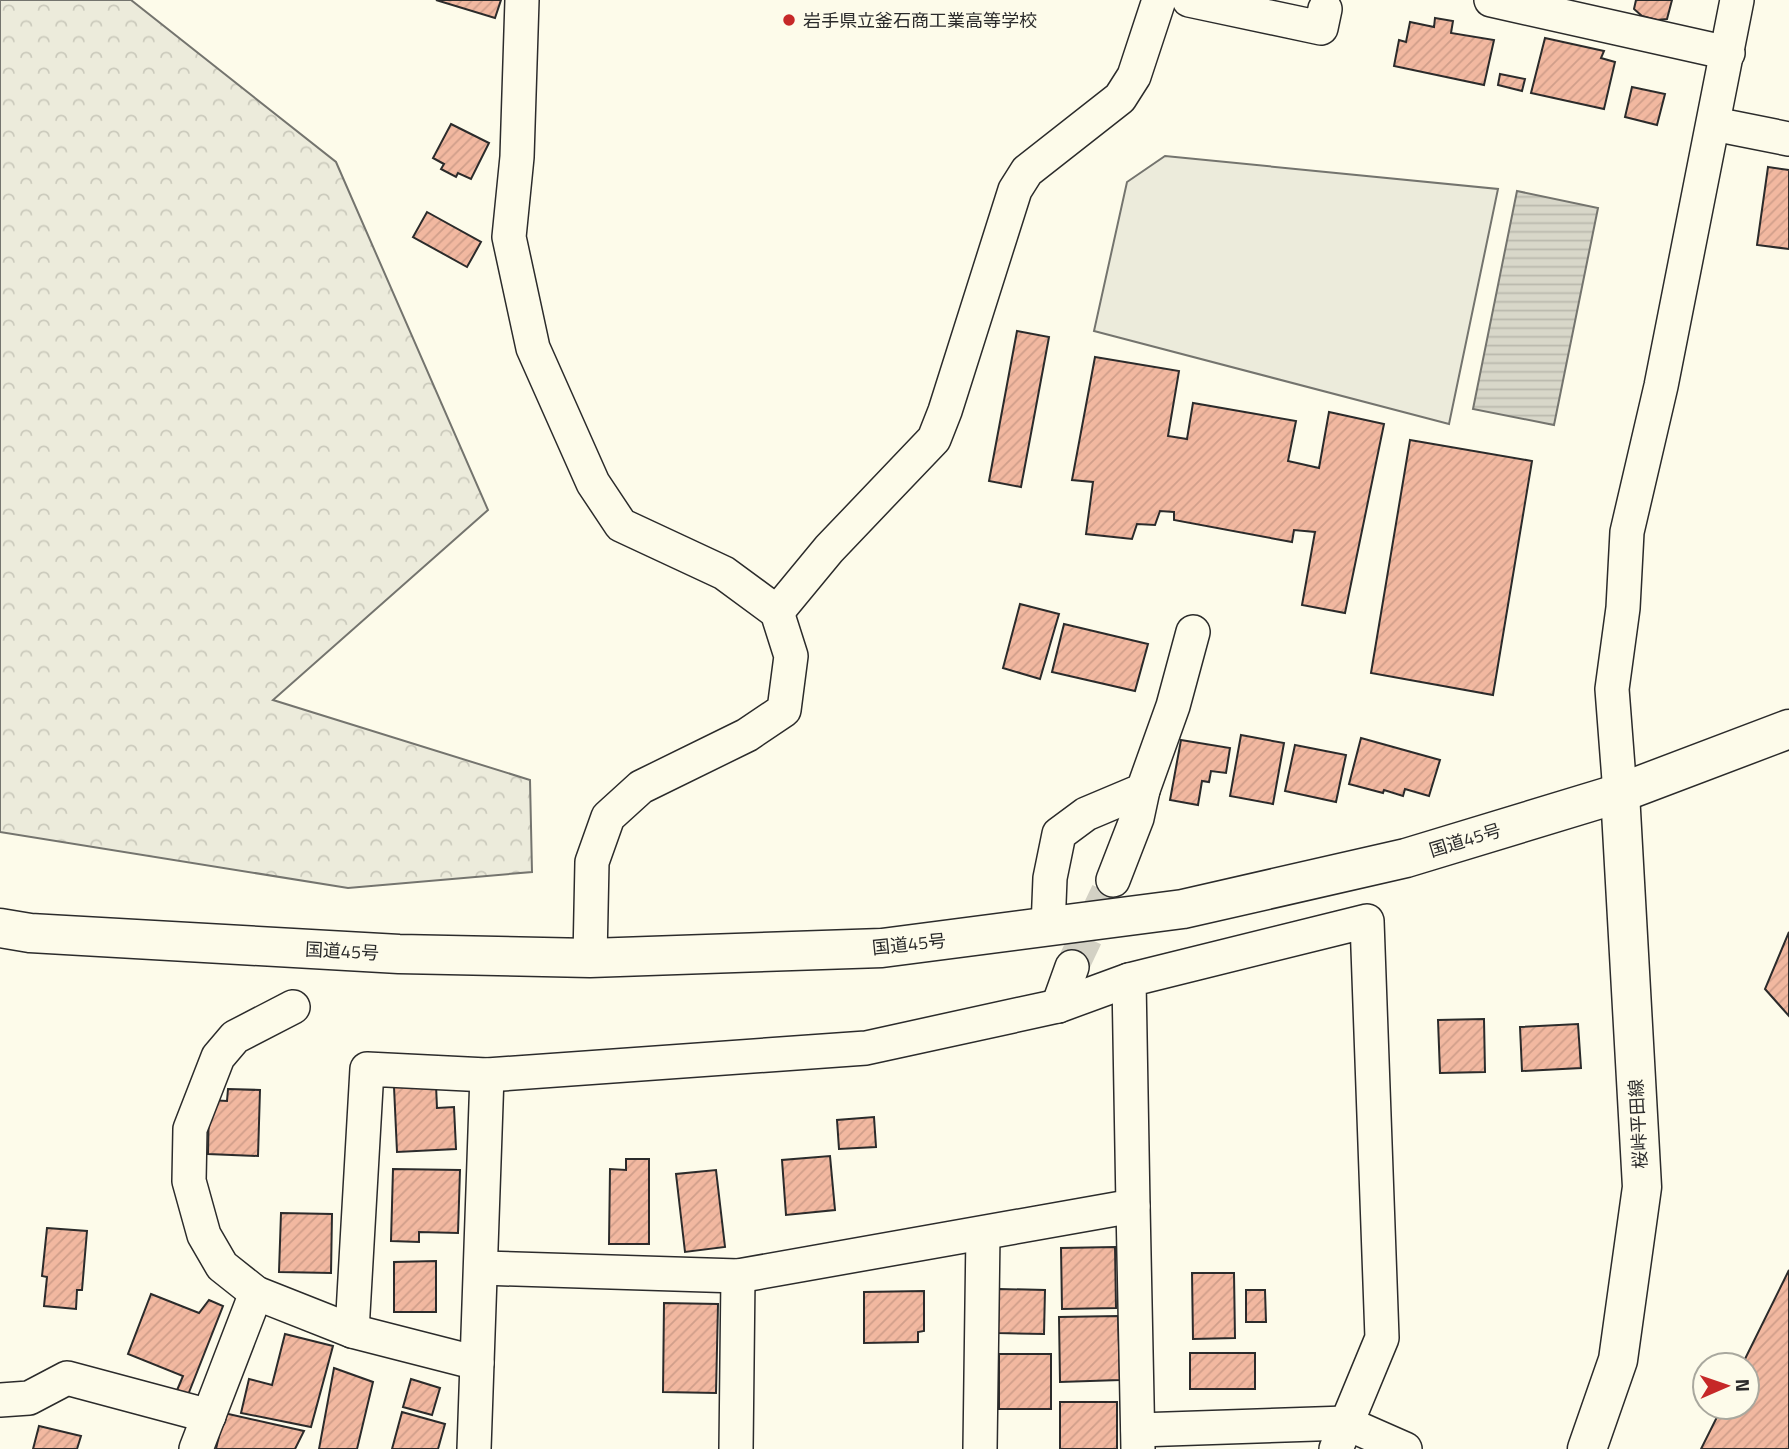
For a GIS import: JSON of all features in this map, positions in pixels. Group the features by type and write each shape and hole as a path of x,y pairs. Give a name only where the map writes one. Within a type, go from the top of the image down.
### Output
{"main road":[{"name":"国道45号","path":"0,928 30,933 399,954 590,958 882,948 1183,909 1406,858 1620,793 1789,729"},
{"name":"桜峠平田線","path":"1587,1449 1618,1360 1642,1187 1620,793"}],"street":[{"path":"522,0 517,157 509,237 533,348 593,483 621,525 724,573 777,612 791,656 784,710 747,735 641,787 608,817 592,862 590,958"},
{"path":"777,612 829,549 934,439 1015,190 1027,171 1120,98 1134,76 1159,0"},
{"path":"1189,0 1321,29 1325,9"},
{"path":"1620,793 1612,689 1623,608 1627,532 1661,386 1737,0"},
{"path":"1498,1 1727,52"},
{"path":"1714,124 1789,139"},
{"path":"1113,880 1138,818 1143,790 1173,705 1193,632"},
{"path":"1048,928 1050,878 1059,834 1086,814 1143,790"},
{"path":"352,1331 367,1069 487,1075 866,1048 1058,1006 1129,979 1367,921 1382,1338 1341,1436"},
{"path":"1058,1006 1072,967"},
{"path":"1129,979 1138,1439 1341,1436 1405,1449"},
{"path":"293,1007 235,1037 218,1057 190,1129 190,1181 204,1235 222,1266 256,1293 352,1331 477,1363"},
{"path":"474,1449 487,1075"},
{"path":"482,1268 738,1276 1133,1206"},
{"path":"980,1449 983,1234"},
{"path":"736,1449 738,1276"},
{"path":"196,1449 256,1293"},
{"path":"0,1400 29,1398 67,1378 209,1416"}],"green space":[{"path":"0,0 131,0 336,162 488,510 273,700 530,780 532,872 348,888 0,832"},
{"path":"1165,156 1498,189 1449,424 1094,331 1127,182"}],"shaded area":[{"path":"1517,191 1598,208 1554,425 1473,409"}],"building":[{"path":"436,0 501,0 495,18"},
{"path":"1636,0 1672,0 1667,19 1657,20 1642,16 1634,9"},
{"path":"1435,18 1453,21 1451,33 1494,40 1484,85 1394,66 1399,40 1406,42 1410,22 1434,27"},
{"path":"1545,38 1604,51 1601,58 1615,62 1604,109 1531,93"},
{"path":"1500,74 1525,79 1522,91 1498,85"},
{"path":"1632,87 1665,94 1657,125 1625,117"},
{"path":"451,124 489,143 471,179 458,173 456,177 441,169 444,164 433,158"},
{"path":"1768,167 1789,170 1789,249 1757,245"},
{"path":"427,212 481,242 467,267 413,237"},
{"path":"1017,331 1049,337 1021,487 989,481"},
{"path":"1095,357 1179,371 1168,436 1187,439 1193,403 1296,421 1288,461 1319,468 1329,412 1384,424 1345,613 1302,605 1315,532 1294,530 1292,542 1174,520 1174,512 1160,511 1155,525 1137,524 1132,539 1086,534 1093,482 1072,480"},
{"path":"1410,440 1532,461 1493,695 1371,673"},
{"path":"1020,604 1059,614 1040,679 1003,668"},
{"path":"1064,624 1148,644 1135,691 1052,672"},
{"path":"1241,735 1284,743 1273,804 1230,796"},
{"path":"1361,738 1440,760 1429,796 1405,789 1403,796 1384,790 1383,793 1349,784"},
{"path":"1181,740 1230,748 1226,773 1211,771 1209,782 1202,781 1198,805 1170,800"},
{"path":"1295,745 1346,755 1336,802 1285,791"},
{"path":"1789,932 1789,1016 1765,989"},
{"path":"1484,1019 1485,1072 1440,1073 1438,1020"},
{"path":"1578,1024 1581,1068 1522,1071 1520,1027"},
{"path":"436,1085 437,1108 454,1107 456,1149 397,1152 394,1087"},
{"path":"228,1089 260,1090 258,1156 208,1154 209,1100 227,1101"},
{"path":"874,1117 876,1147 839,1149 837,1120"},
{"path":"830,1156 835,1210 786,1215 782,1160"},
{"path":"626,1159 649,1159 649,1244 609,1244 610,1169 626,1170"},
{"path":"393,1169 460,1170 458,1233 419,1232 419,1242 391,1241"},
{"path":"716,1170 725,1247 685,1252 676,1174"},
{"path":"281,1213 332,1214 331,1273 279,1272"},
{"path":"47,1228 87,1231 82,1290 77,1290 76,1309 44,1306 47,1277 42,1276"},
{"path":"1115,1247 1116,1308 1062,1309 1061,1248"},
{"path":"436,1261 436,1312 394,1312 394,1262"},
{"path":"1789,1270 1789,1449 1701,1449 1715,1421 1761,1421 1761,1351 1749,1351"},
{"path":"1192,1273 1234,1273 1235,1338 1193,1339"},
{"path":"999,1289 1045,1290 1044,1334 998,1333"},
{"path":"1246,1290 1265,1290 1266,1322 1246,1322"},
{"path":"924,1291 924,1331 918,1332 918,1342 864,1343 864,1292"},
{"path":"151,1294 199,1313 209,1300 223,1306 186,1400 175,1395 183,1376 128,1354"},
{"path":"664,1303 718,1304 716,1393 663,1392"},
{"path":"1118,1316 1120,1380 1060,1382 1059,1317"},
{"path":"285,1334 333,1346 311,1427 241,1413 249,1379 272,1385"},
{"path":"1190,1353 1255,1353 1255,1389 1190,1389"},
{"path":"999,1354 1051,1354 1051,1409 999,1409"},
{"path":"334,1368 373,1382 357,1449 319,1449"},
{"path":"411,1379 440,1388 432,1415 403,1407"},
{"path":"1060,1402 1117,1402 1117,1449 1060,1449"},
{"path":"402,1412 445,1424 438,1449 392,1449"},
{"path":"224,1413 304,1431 295,1449 216,1449"},
{"path":"39,1426 81,1436 77,1449 33,1449"}],"tunnel":[{"path":"1072,967 1113,880"}],"place":[{"name":"岩手県立釜石商工業高等学校","path":"789,20"}]}
